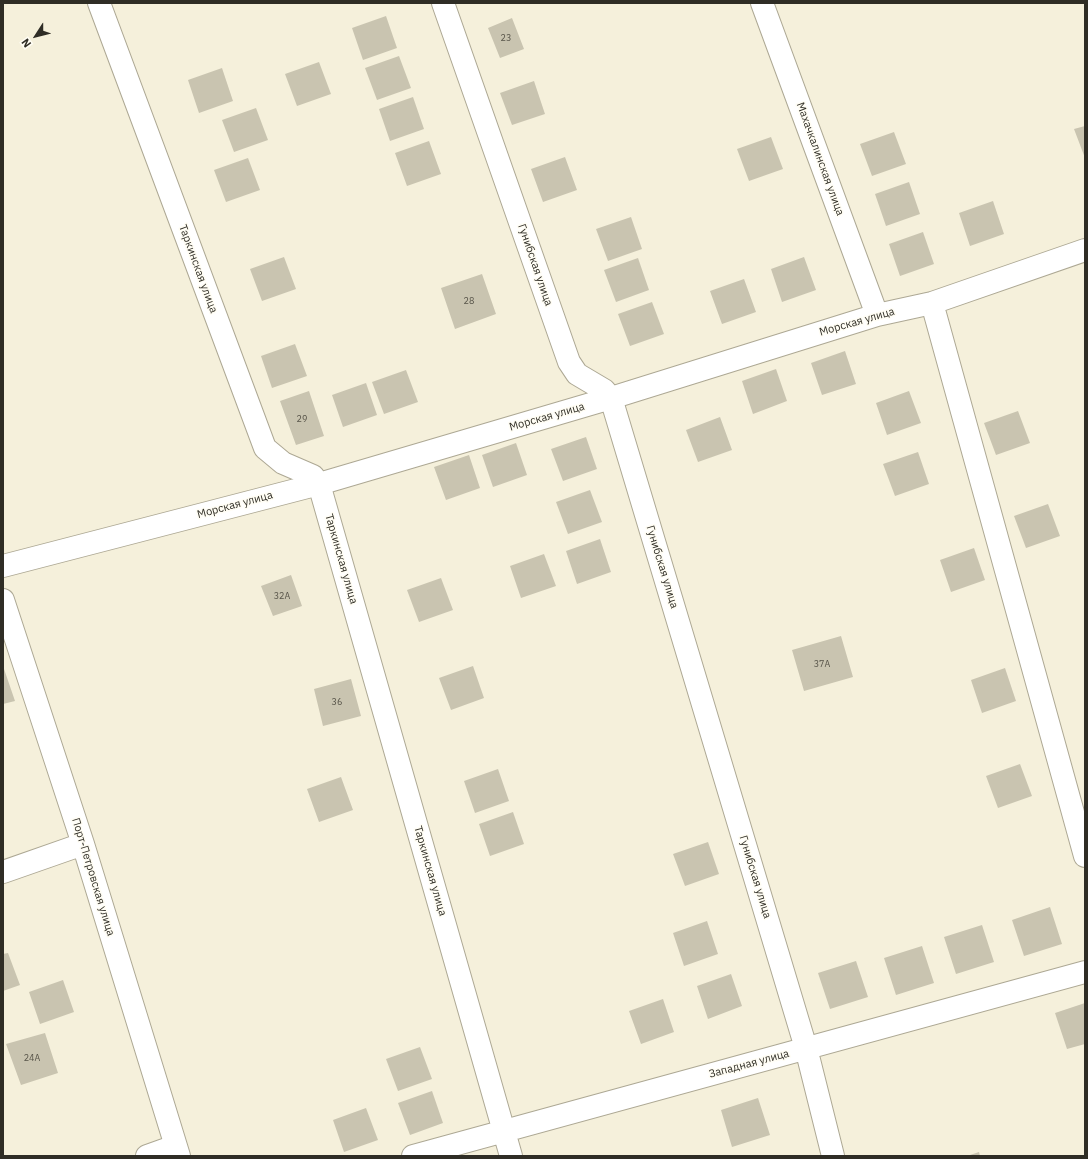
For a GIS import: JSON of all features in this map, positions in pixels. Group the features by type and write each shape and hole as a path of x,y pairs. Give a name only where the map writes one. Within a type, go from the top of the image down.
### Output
{"street":[{"name":"Таркинская улица","path":"99,3 265,448 283,463 313,476 319,484 511,1156"},
{"name":"Гунибская улица","path":"443,3 569,362 577,374 604,390 611,398 806,1048 833,1156"},
{"name":"Махачкалинская улица","path":"762,3 877,315"},
{"name":"Морская улица","path":"3,566 319,484 611,398 877,315 932,303 1085,250"},
{"path":"932,303 1085,856"},
{"name":"Порт-Петровская улица","path":"3,600 83,844 177,1151"},
{"path":"3,872 83,844"},
{"name":"Западная улица","path":"413,1156 1085,972"},
{"path":"147,1156 177,1151"}],"building":[{"path":"386,16 397,48 363,60 352,28"},
{"path":"512,18 524,49 500,58 488,28"},
{"path":"399,56 411,88 377,100 365,68"},
{"path":"319,62 331,94 297,106 285,74"},
{"path":"222,68 233,101 199,113 188,80"},
{"path":"534,81 545,114 512,125 500,93"},
{"path":"413,97 424,129 390,141 379,109"},
{"path":"256,108 268,140 234,152 222,120"},
{"path":"1085,126 1085,158 1074,129"},
{"path":"894,132 906,164 872,176 860,144"},
{"path":"771,137 783,169 749,181 737,149"},
{"path":"429,141 441,174 407,186 395,153"},
{"path":"565,157 577,190 543,202 531,169"},
{"path":"248,158 260,190 226,202 214,170"},
{"path":"909,182 920,214 886,226 875,194"},
{"path":"993,201 1004,234 970,246 959,213"},
{"path":"631,217 642,249 608,261 596,229"},
{"path":"923,232 934,264 900,276 889,244"},
{"path":"284,257 296,289 262,301 250,269"},
{"path":"804,257 816,290 782,302 771,269"},
{"path":"638,258 649,290 616,302 604,270"},
{"path":"482,274 496,314 455,329 441,288"},
{"path":"744,279 756,312 722,324 710,291"},
{"path":"652,302 664,334 630,346 618,314"},
{"path":"295,344 307,376 272,388 261,356"},
{"path":"845,351 856,384 822,395 811,363"},
{"path":"776,369 787,401 753,414 742,381"},
{"path":"406,370 418,402 384,414 372,382"},
{"path":"366,383 377,415 343,427 332,395"},
{"path":"309,391 324,436 296,445 280,401"},
{"path":"909,391 921,423 887,435 876,403"},
{"path":"1018,411 1030,443 996,455 984,423"},
{"path":"720,417 732,450 698,462 686,430"},
{"path":"586,437 597,469 563,481 551,449"},
{"path":"516,443 527,475 493,487 482,455"},
{"path":"918,452 929,484 895,496 883,464"},
{"path":"469,455 480,488 446,500 434,467"},
{"path":"590,490 602,522 568,534 556,502"},
{"path":"1048,504 1060,536 1026,548 1014,516"},
{"path":"600,539 611,572 577,584 566,551"},
{"path":"974,548 985,580 951,592 940,560"},
{"path":"544,554 556,586 521,598 510,566"},
{"path":"291,575 302,606 273,616 261,586"},
{"path":"441,578 453,610 419,622 407,590"},
{"path":"841,636 853,677 804,691 792,650"},
{"path":"3,666 15,701 3,704"},
{"path":"473,666 484,698 451,710 439,678"},
{"path":"1005,668 1016,701 982,713 971,680"},
{"path":"351,679 361,716 323,726 314,689"},
{"path":"1020,764 1032,796 998,808 986,776"},
{"path":"498,769 509,801 475,813 464,781"},
{"path":"341,777 353,810 319,822 307,789"},
{"path":"513,812 524,844 490,856 479,824"},
{"path":"708,842 719,874 685,886 673,854"},
{"path":"1050,907 1062,944 1024,956 1012,920"},
{"path":"707,921 718,954 684,966 673,933"},
{"path":"982,925 994,962 956,974 944,937"},
{"path":"922,946 934,983 896,995 884,958"},
{"path":"8,953 20,985 3,991 3,954"},
{"path":"856,961 868,997 830,1009 818,973"},
{"path":"731,974 742,1006 708,1019 697,986"},
{"path":"63,980 74,1012 40,1024 29,992"},
{"path":"663,999 674,1032 641,1044 629,1011"},
{"path":"1085,1003 1085,1044 1067,1049 1055,1013"},
{"path":"45,1033 58,1073 21,1085 6,1044"},
{"path":"420,1047 432,1079 398,1091 386,1059"},
{"path":"432,1091 443,1123 410,1135 398,1103"},
{"path":"758,1098 770,1135 732,1147 721,1110"},
{"path":"366,1108 378,1140 344,1152 333,1120"},
{"path":"979,1152 980,1156 967,1156"}]}
